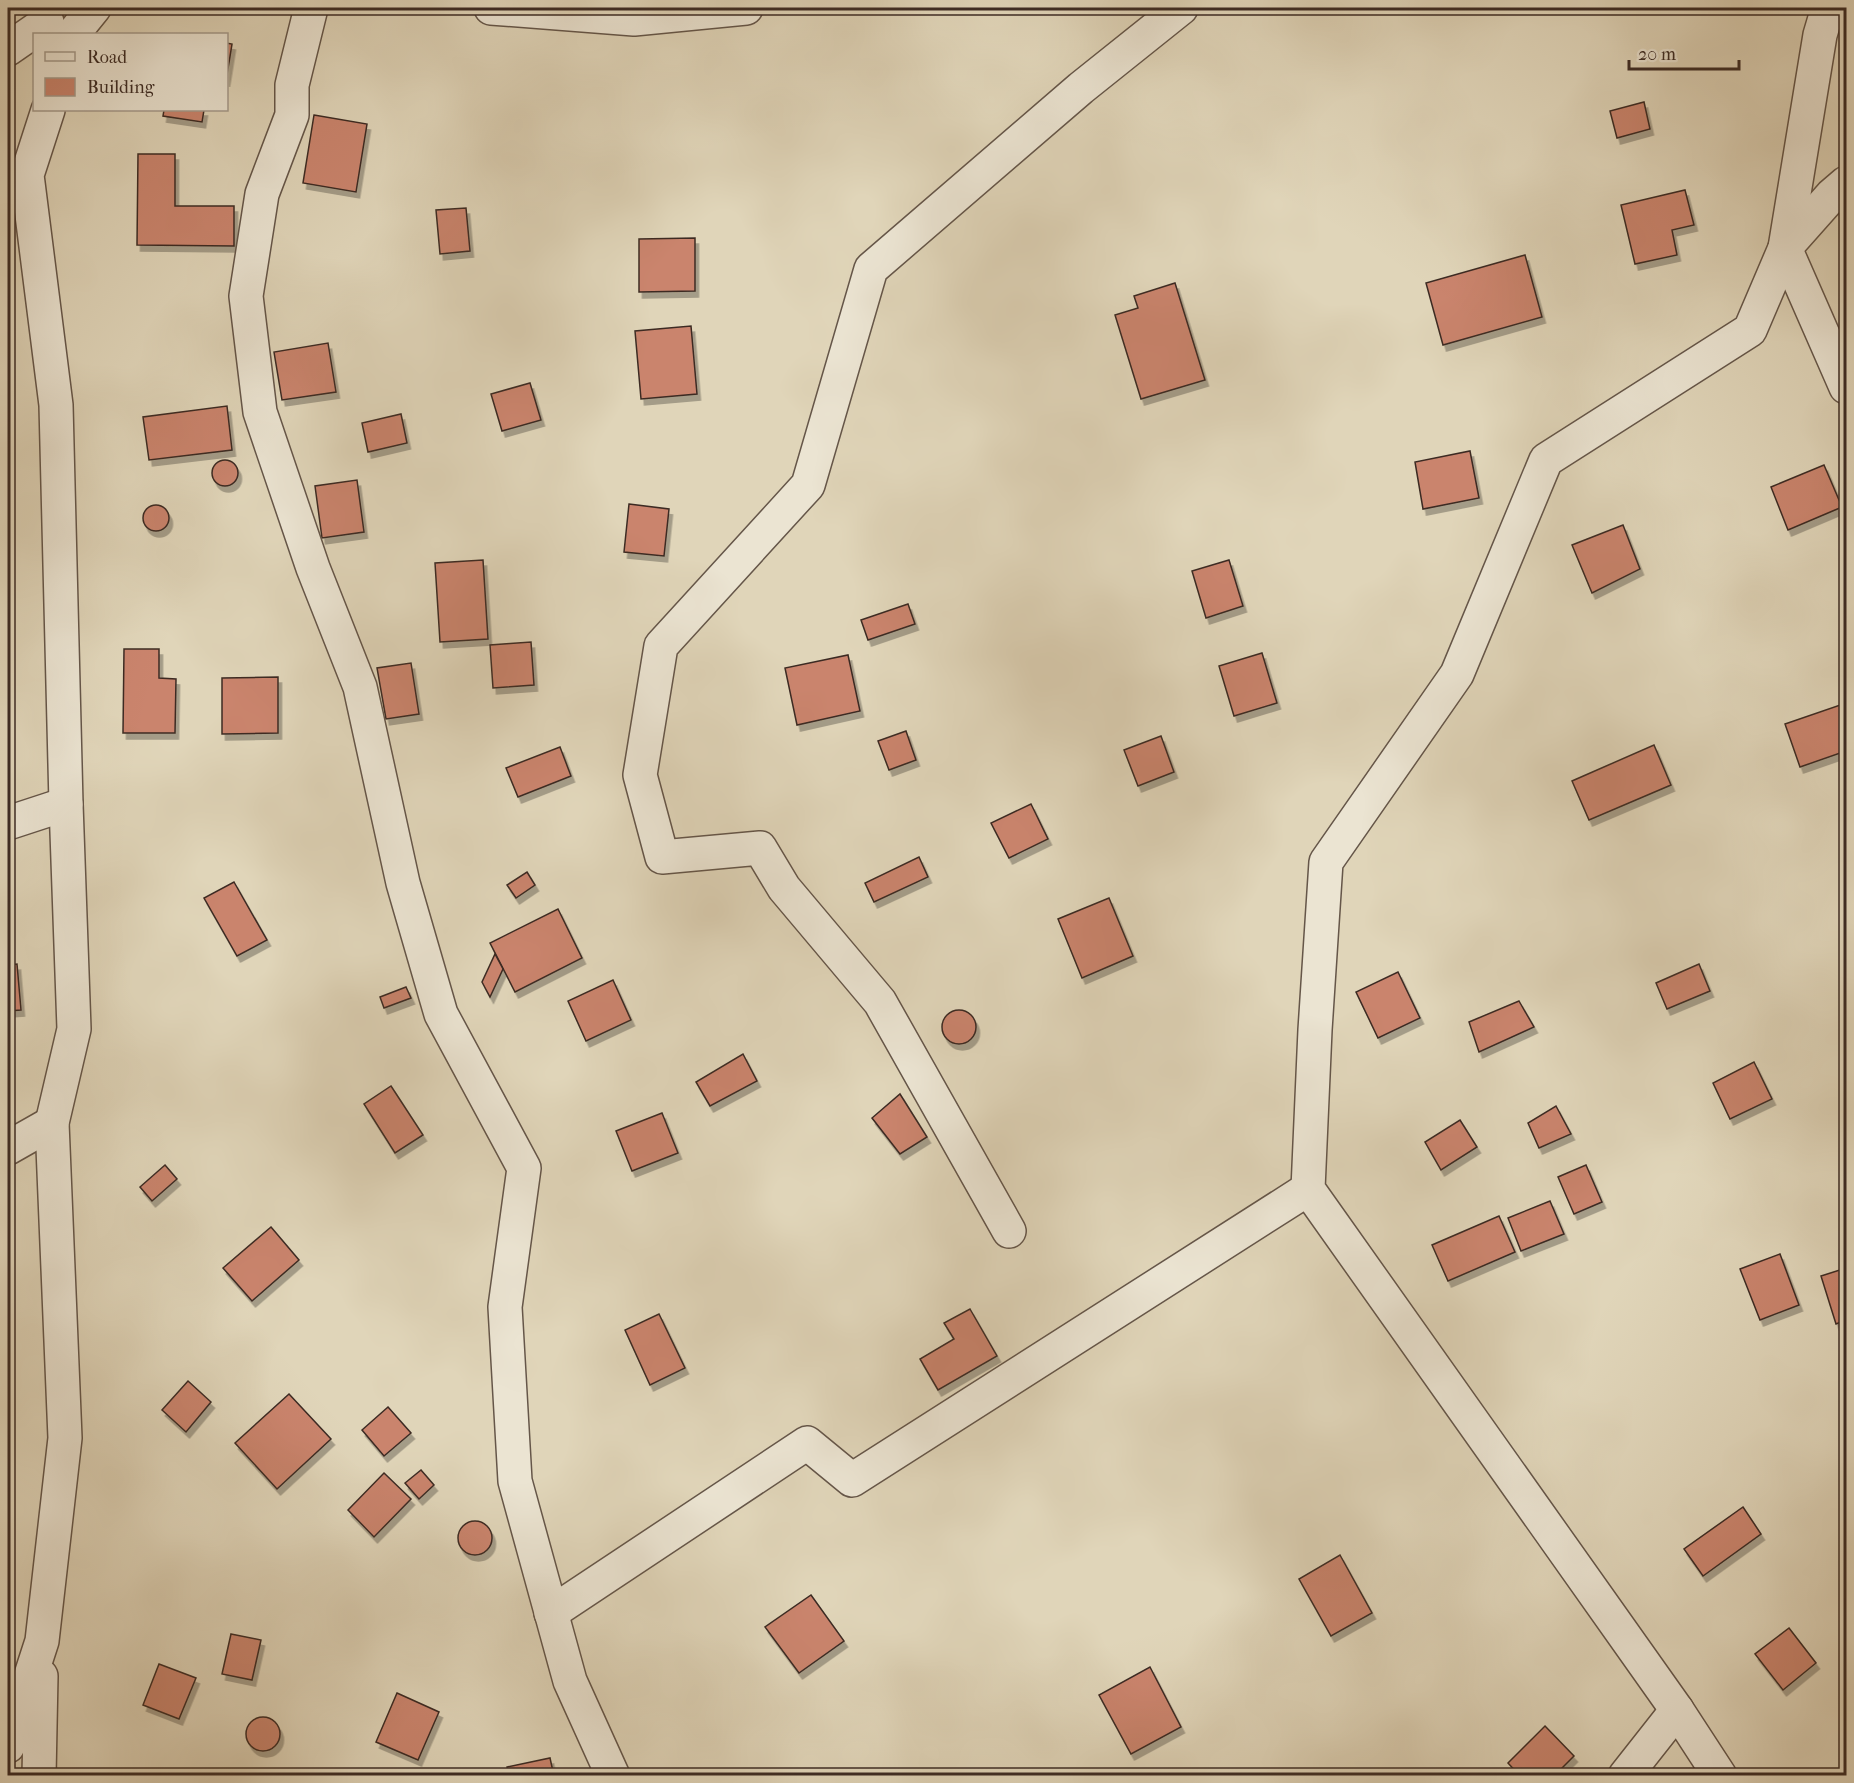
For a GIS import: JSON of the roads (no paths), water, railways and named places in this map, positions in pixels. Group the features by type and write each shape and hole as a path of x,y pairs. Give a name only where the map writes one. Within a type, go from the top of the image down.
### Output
{"street":[{"path":"38,33 94,8"},
{"path":"310,8 292,86 292,115 262,194 246,296 260,412 313,568 360,687 403,883 441,1014 524,1168 505,1307 515,1481 570,1681 613,1776"},
{"path":"491,8 634,19 746,8"},
{"path":"1009,1231 880,1002 784,888 760,848 662,857 640,775 661,646 808,486 871,269 1081,88 1180,8"},
{"path":"1720,1776 1677,1710 1308,1189 1315,1030 1326,862 1457,674 1545,460 1750,330 1785,248 1820,35 1828,8"},
{"path":"8,49 33,36"},
{"path":"39,1776 42,1641 65,1438 52,1123 74,1029 56,405 27,175 48,111"},
{"path":"1785,248 1832,195 1846,183"},
{"path":"1785,248 1846,387"},
{"path":"8,823 66,804"},
{"path":"8,1148 52,1123"},
{"path":"551,1613 807,1443 852,1480 1308,1189"},
{"path":"8,1746 42,1641"},
{"path":"1624,1776 1677,1710"}]}
